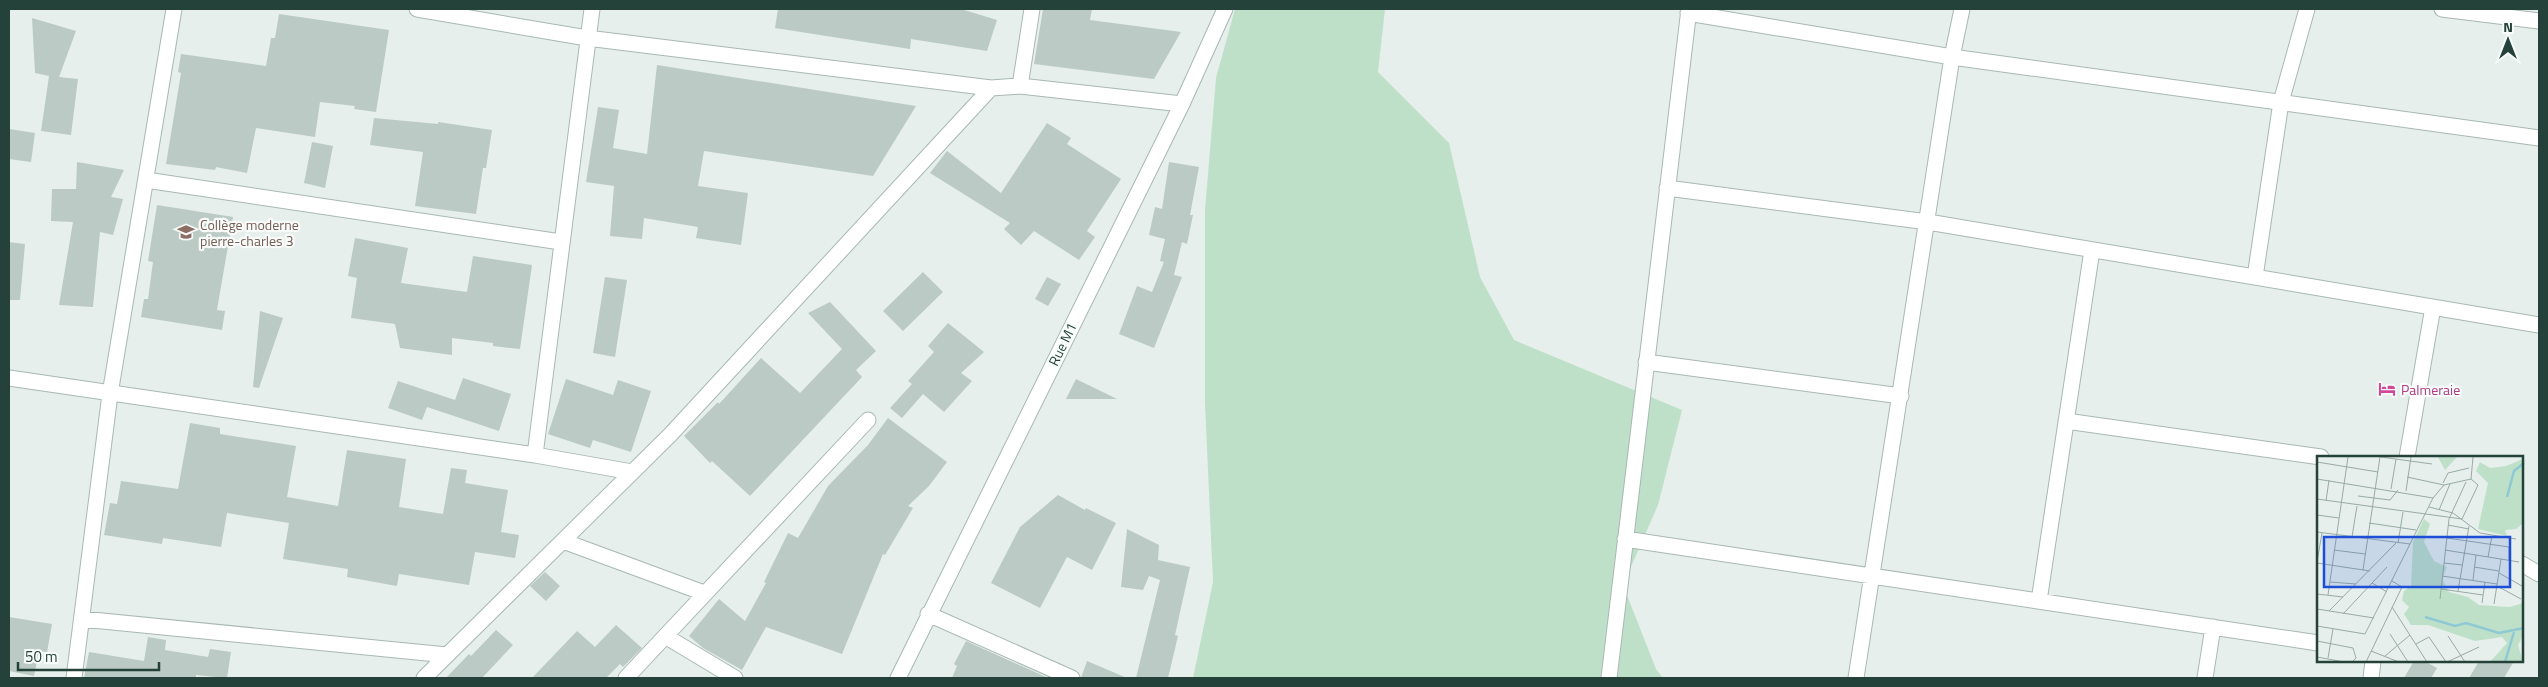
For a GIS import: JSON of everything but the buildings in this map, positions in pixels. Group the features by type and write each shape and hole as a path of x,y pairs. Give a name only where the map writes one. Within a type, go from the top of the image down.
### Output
{"street":[{"path":"74,678 110,394 174,9"},
{"path":"417,9 587,38 991,88 1020,86 1182,104"},
{"path":"535,455 592,9"},
{"path":"1020,86 1032,9"},
{"name":"Rue M1","path":"898,678 1182,104 1225,9"},
{"path":"1856,678 1952,58 1962,9"},
{"path":"2255,277 2281,102 2307,9"},
{"path":"2442,9 2539,21"},
{"path":"1608,678 1689,11 1952,58 2539,138"},
{"path":"424,678 670,435 991,88"},
{"path":"146,180 561,242"},
{"path":"1667,188 1928,222 2539,325"},
{"path":"2039,602 2092,250"},
{"path":"2407,456 2433,307"},
{"path":"1646,362 1901,396"},
{"path":"9,378 535,455 632,472"},
{"path":"626,678 868,420"},
{"path":"2066,421 2317,456"},
{"path":"1625,539 2317,643"},
{"path":"563,541 704,593"},
{"path":"2523,565 2539,574"},
{"path":"928,614 1072,678"},
{"path":"82,619 447,655"},
{"path":"2205,678 2213,627"},
{"path":"665,636 735,678"}],"green space":[{"path":"1235,9 1385,9 1378,72 1449,143 1480,277 1514,340 1682,410 1658,505 1623,585 1656,669 1663,678 1193,678 1213,582 1205,403 1205,210 1216,78"}],"place":[{"name":"Collège moderne pierre-charles 3","path":"186,232"},
{"name":"Palmeraie","path":"2387,389"}]}
